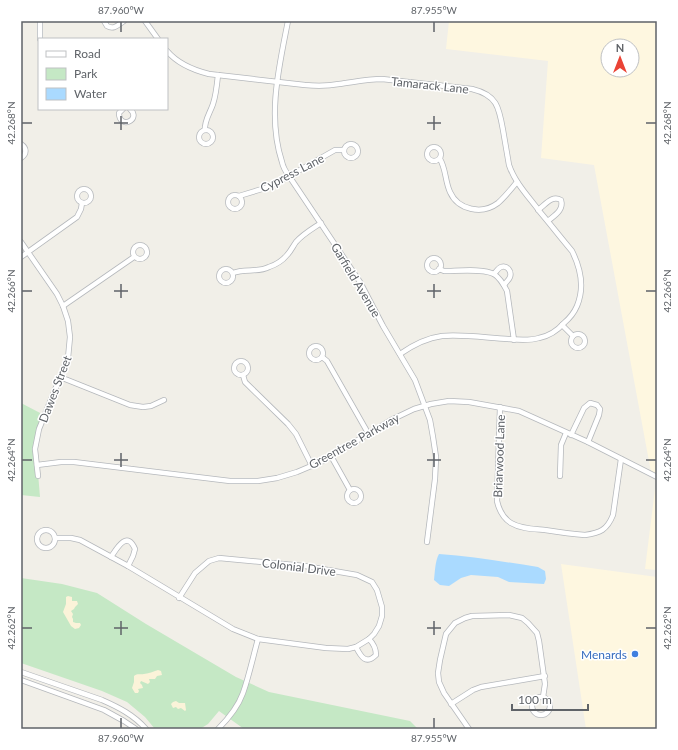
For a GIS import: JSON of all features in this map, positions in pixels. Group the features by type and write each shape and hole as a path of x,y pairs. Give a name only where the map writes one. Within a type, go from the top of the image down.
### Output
{"street":[{"path":"40,21 40,38"},
{"path":"104,21 107,26 112,28 124,21"},
{"path":"145,21 157,38"},
{"name":"Garfield Avenue","path":"288,21 277,82 275,111 277,144 282,164 360,282 379,319 415,380 425,406 430,420 436,457 435,479 427,542"},
{"name":"Tamarack Lane","path":"169,58 198,71 218,75 320,86 382,79 472,89 481,91 492,99 497,106 500,115 509,165 512,173 538,210 572,251 579,267 582,285 578,304 574,312 557,331 539,338 530,340 514,340 440,336 424,340 400,354"},
{"path":"205,130 205,124 217,89 218,75"},
{"path":"122,110 119,115 121,120 125,122 129,122 133,118 132,110"},
{"path":"21,144 25,147 26,152 21,158"},
{"name":"Cypress Lane","path":"240,196 277,183 335,150 344,150"},
{"path":"440,159 450,193 457,202 465,207 473,209 489,208 497,203 518,182"},
{"path":"538,210 553,198 561,200 561,209 548,221"},
{"path":"21,257 77,217 82,203"},
{"path":"232,273 256,271 268,268 280,262 304,234 320,223"},
{"name":"Dawes Street","path":"21,242 57,294 68,321 70,337 68,358 39,429 35,449 38,476"},
{"path":"63,306 134,256"},
{"path":"494,274 501,267 508,268 511,275 504,284"},
{"path":"439,269 444,271 481,270 494,274 504,284 507,291 514,340"},
{"path":"562,325 573,336"},
{"path":"322,357 327,361 368,433"},
{"path":"243,375 245,382 288,424 296,434 312,466"},
{"path":"60,377 130,405 143,407 151,406 164,400"},
{"name":"Greentree Parkway","path":"37,465 74,462 222,480 244,482 258,481 277,478 312,466 391,420 425,406 449,401 469,402 520,411 588,442 657,477"},
{"path":"571,435 584,408 590,403 597,405 600,409 599,415 588,442"},
{"name":"Briarwood Lane","path":"500,407 497,501 499,510 505,518 516,526 585,535 602,531 610,524 613,516 621,459"},
{"path":"560,476 561,444 566,433"},
{"path":"330,456 350,490"},
{"name":"Colonial Drive","path":"55,538 72,538 80,540 128,566 180,598 233,629 258,639 348,649 356,647 369,639 379,626 382,616 382,607 377,590 372,582 356,576 305,566 219,558 208,561 195,572 180,598"},
{"path":"112,557 124,541 133,543 135,549 128,566"},
{"path":"469,729 444,693 439,682 438,672 446,634 455,623 465,618 472,616 509,615 522,618 528,623 537,633 539,641 546,684 543,698"},
{"path":"218,729 236,707 242,694 258,639"},
{"path":"356,647 361,657 366,660 372,659 376,655 376,650 374,644 369,639"},
{"path":"21,672 113,705 132,716 146,729"},
{"path":"451,704 481,686 545,676"},
{"path":"21,680 104,710 136,729"},
{"path":"537,698 543,698 548,700 550,709 544,715 538,715 533,711 532,702 537,698"}],"shaded area":[{"path":"449,21 657,21 657,474 651,472 594,165 541,158 548,61 446,49"},
{"path":"655,489 657,490 657,570 645,569"},
{"path":"561,564 657,577 657,729 586,729"}],"green space":[{"path":"21,403 44,415 37,438 40,497 21,495"},
{"path":"21,578 62,584 97,593 236,677 269,692 410,721 418,729 244,729 219,711 208,724 200,729 155,729 145,717 127,702 102,691 21,663"}],"sand":[{"path":"66,597 72,597 72,601 77,601 78,604 71,611 73,614 73,622 80,623 81,625 79,628 75,629 71,626 63,612 66,604"},
{"path":"158,670 161,671 162,675 157,676 155,679 149,679 150,682 148,684 141,681 140,683 143,688 138,689 138,693 135,693 132,688 134,676 147,674"},
{"path":"176,701 179,703 185,703 185,711 181,708 173,708 171,704"}],"water":[{"path":"439,554 538,567 545,571 546,579 544,584 509,582 498,577 471,575 461,578 449,586 440,585 434,580 436,563"}],"place":[{"name":"Menards","path":"635,654"}]}
